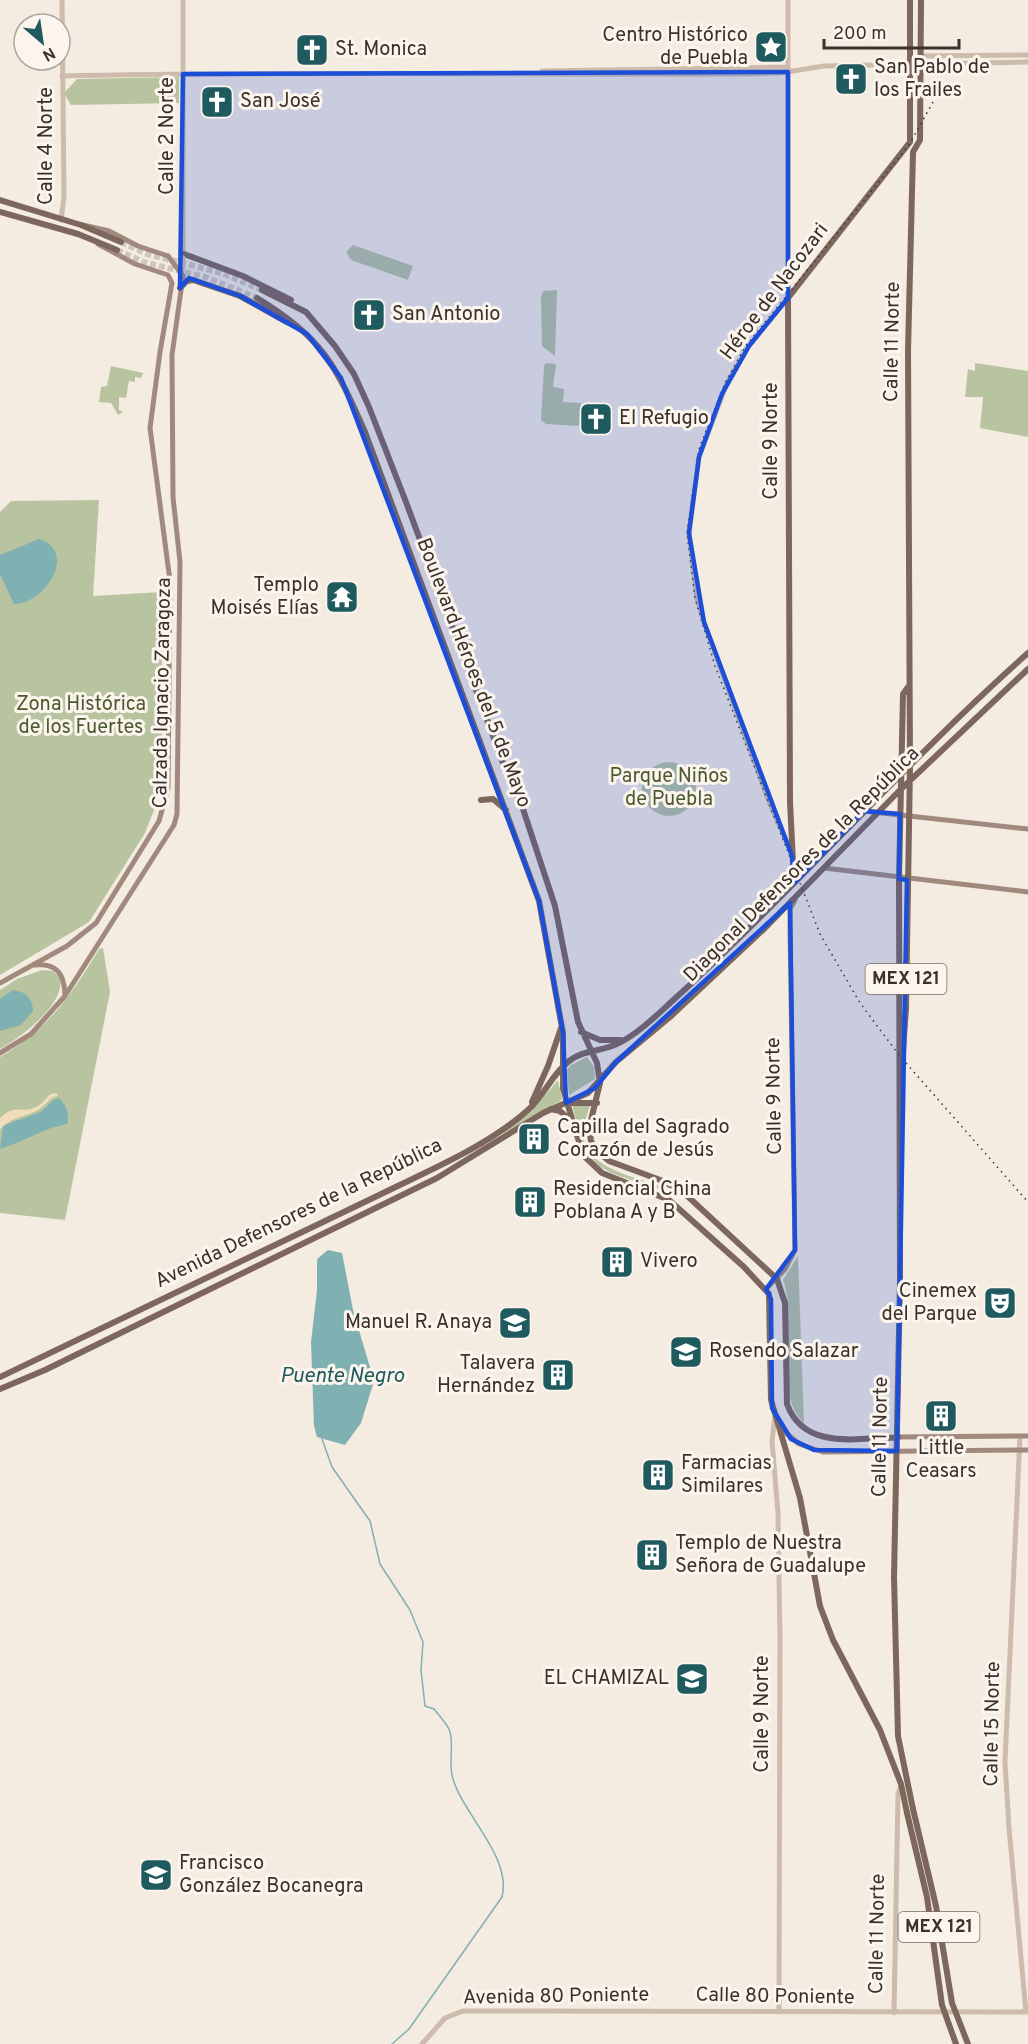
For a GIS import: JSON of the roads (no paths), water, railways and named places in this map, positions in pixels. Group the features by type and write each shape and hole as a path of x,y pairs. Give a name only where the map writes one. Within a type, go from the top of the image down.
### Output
{"main road":[{"path":"910,0 910,64"},
{"name":"Calle 11 Norte","path":"910,1811 901,1755 896,1701 894,1577 898,1437 902,1064 906,1009 910,765 910,693 908,687 911,190 913,152 920,140 921,0"},
{"name":"Héroe de Nacozari","path":"788,298 910,142 910,64"},
{"path":"0,200 61,220 109,231 138,246 168,256 182,274"},
{"path":"0,212 78,234 117,250"},
{"path":"81,225 121,242"},
{"name":"Calzada Ignacio Zaragoza","path":"0,983 79,938 106,911 159,821 168,788 170,580 150,428 159,352 172,283 168,275 135,264 78,234"},
{"path":"183,256 268,286 306,312"},
{"name":"Calzada Ignacio Zaragoza","path":"0,1053 31,1034 65,996 174,825 178,806 180,562 173,497 171,394 172,355 182,274"},
{"path":"180,288 187,280 193,280 240,296 307,334"},
{"name":"Boulevard Héroes del 5 de Mayo","path":"262,290 306,312 335,346 354,374 369,407 505,768 521,803 558,914 581,1032 597,1063 600,1083"},
{"name":"Boulevard Héroes del 5 de Mayo","path":"257,298 307,334 328,357 341,378 365,432 539,901 564,1039 561,1068 566,1103 583,1155 595,1169 669,1200 766,1289"},
{"name":"Calle 9 Norte","path":"788,298 790,802 794,882"},
{"name":"Diagonal Defensores de la República","path":"591,1050 624,1040 670,1004 751,928 910,765 1028,652"},
{"name":"Diagonal Defensores de la República","path":"600,1083 616,1062 670,1017 799,894 900,790 1028,669"},
{"name":"Calle 11 Norte","path":"902,1064 899,1055 900,790 903,694 908,687"},
{"path":"481,800 494,799 508,813"},
{"path":"178,806 186,805"},
{"path":"864,811 1028,829"},
{"path":"824,868 907,880 1028,892"},
{"name":"Calle 9 Norte","path":"766,1289 792,1259 795,1250 790,909 799,894"},
{"path":"31,965 47,965 60,972 65,996"},
{"path":"529,1110 548,1066 561,1024"},
{"path":"581,1032 600,1040 624,1040"},
{"name":"Avenida Defensores de la República","path":"0,1377 434,1168 529,1110 561,1068 591,1050"},
{"path":"597,1102 616,1062"},
{"path":"600,1083 590,1135 598,1152 609,1161 663,1181 683,1192 777,1279 785,1303 786,1395 794,1418 804,1430 820,1437 1028,1436"},
{"name":"Avenida Defensores de la República","path":"0,1389 54,1366 437,1178 551,1109 588,1093 600,1083"},
{"path":"566,1103 597,1102"},
{"path":"551,1109 564,1113 573,1124"},
{"path":"766,1289 771,1299 770,1392 775,1417 781,1428 800,1498 820,1606 833,1640 880,1730 910,1811"},
{"path":"781,1428 799,1444 823,1452 1028,1450"},
{"name":"MEX 121","path":"910,1811 927,1897 942,2005 956,2044"},
{"name":"MEX 121","path":"910,1811 936,1906 952,2003 968,2044"}],"street":[{"name":"Calle 4 Norte","path":"61,220 64,196 62,0"},
{"name":"Calle 2 Norte","path":"182,274 183,0"},
{"name":"Calle 9 Norte","path":"788,0 788,298"},
{"path":"921,56 1028,55"},
{"path":"542,71 750,71 824,66 1028,62"},
{"path":"62,76 304,73 542,76 708,71"},
{"name":"Héroe de Nacozari","path":"788,298 749,346 722,394 699,457 689,533 698,599 704,622 768,798 792,856"},
{"name":"Calle 9 Norte","path":"775,1417 772,1430 778,1513 780,1629 779,2012"},
{"name":"Calle 15 Norte","path":"1020,1436 1005,1762 1026,2012"},
{"name":"Calle 11 Norte","path":"894,2013 895,1888 898,1794 901,1785"},
{"name":"Calle 80 Poniente","path":"668,2011 1026,2012"},
{"name":"Avenida 80 Poniente","path":"422,2044 445,2018 455,2012 668,2011"}],"water":[{"path":"39,539 50,545 56,554 57,565 53,576 37,596 26,602 14,604 0,574 0,555"},
{"path":"13,990 28,996 32,1002 33,1011 21,1025 0,1031 0,999"},
{"path":"59,1098 67,1110 67,1124 0,1149 3,1126 40,1112 53,1100"},
{"name":"Puente Negro","path":"328,1250 342,1253 353,1310 374,1381 361,1423 345,1445 317,1437 314,1426 311,1342 317,1290 317,1259"}],"waterway":[{"path":"322,1439 332,1467 370,1521 380,1564 410,1610 423,1642 421,1670 425,1706 434,1709 449,1729 453,1779 494,1852 503,1882 502,1897 409,2029 392,2044"}],"tunnel":[{"path":"121,242 147,254 222,273 262,290"},
{"path":"117,250 143,262 205,277 257,298"}],"railway":[{"path":"933,102 909,145 745,347 725,383 699,449 687,533 695,598 715,666 820,934 860,1003 899,1055 1028,1202"}],"place":[{"name":"Centro Histórico de Puebla","path":"771,47"},
{"name":"St. Monica","path":"312,50"},
{"name":"San Pablo de los Frailes","path":"851,79"},
{"name":"San José","path":"217,102"},
{"name":"San Antonio","path":"369,315"},
{"name":"El Refugio","path":"596,419"},
{"name":"Templo Moisés Elías","path":"342,597"},
{"name":"Capilla del Sagrado Corazón de Jesús","path":"534,1139"},
{"name":"Residencial China Poblana A y B","path":"530,1202"},
{"name":"Vivero","path":"617,1262"},
{"name":"Cinemex del Parque","path":"1000,1303"},
{"name":"Manuel R. Anaya","path":"515,1323"},
{"name":"Rosendo Salazar","path":"686,1352"},
{"name":"Talavera Hernández","path":"558,1375"},
{"name":"Little Ceasars","path":"941,1416"},
{"name":"Farmacias Similares","path":"658,1475"},
{"name":"Templo de Nuestra Señora de Guadalupe","path":"652,1555"},
{"name":"EL CHAMIZAL","path":"692,1679"},
{"name":"Francisco González Bocanegra","path":"156,1875"}],"park label":[{"name":"Zona Histórica de los Fuertes","path":"81,716"},
{"name":"Parque Niños de Puebla","path":"669,788"}]}
